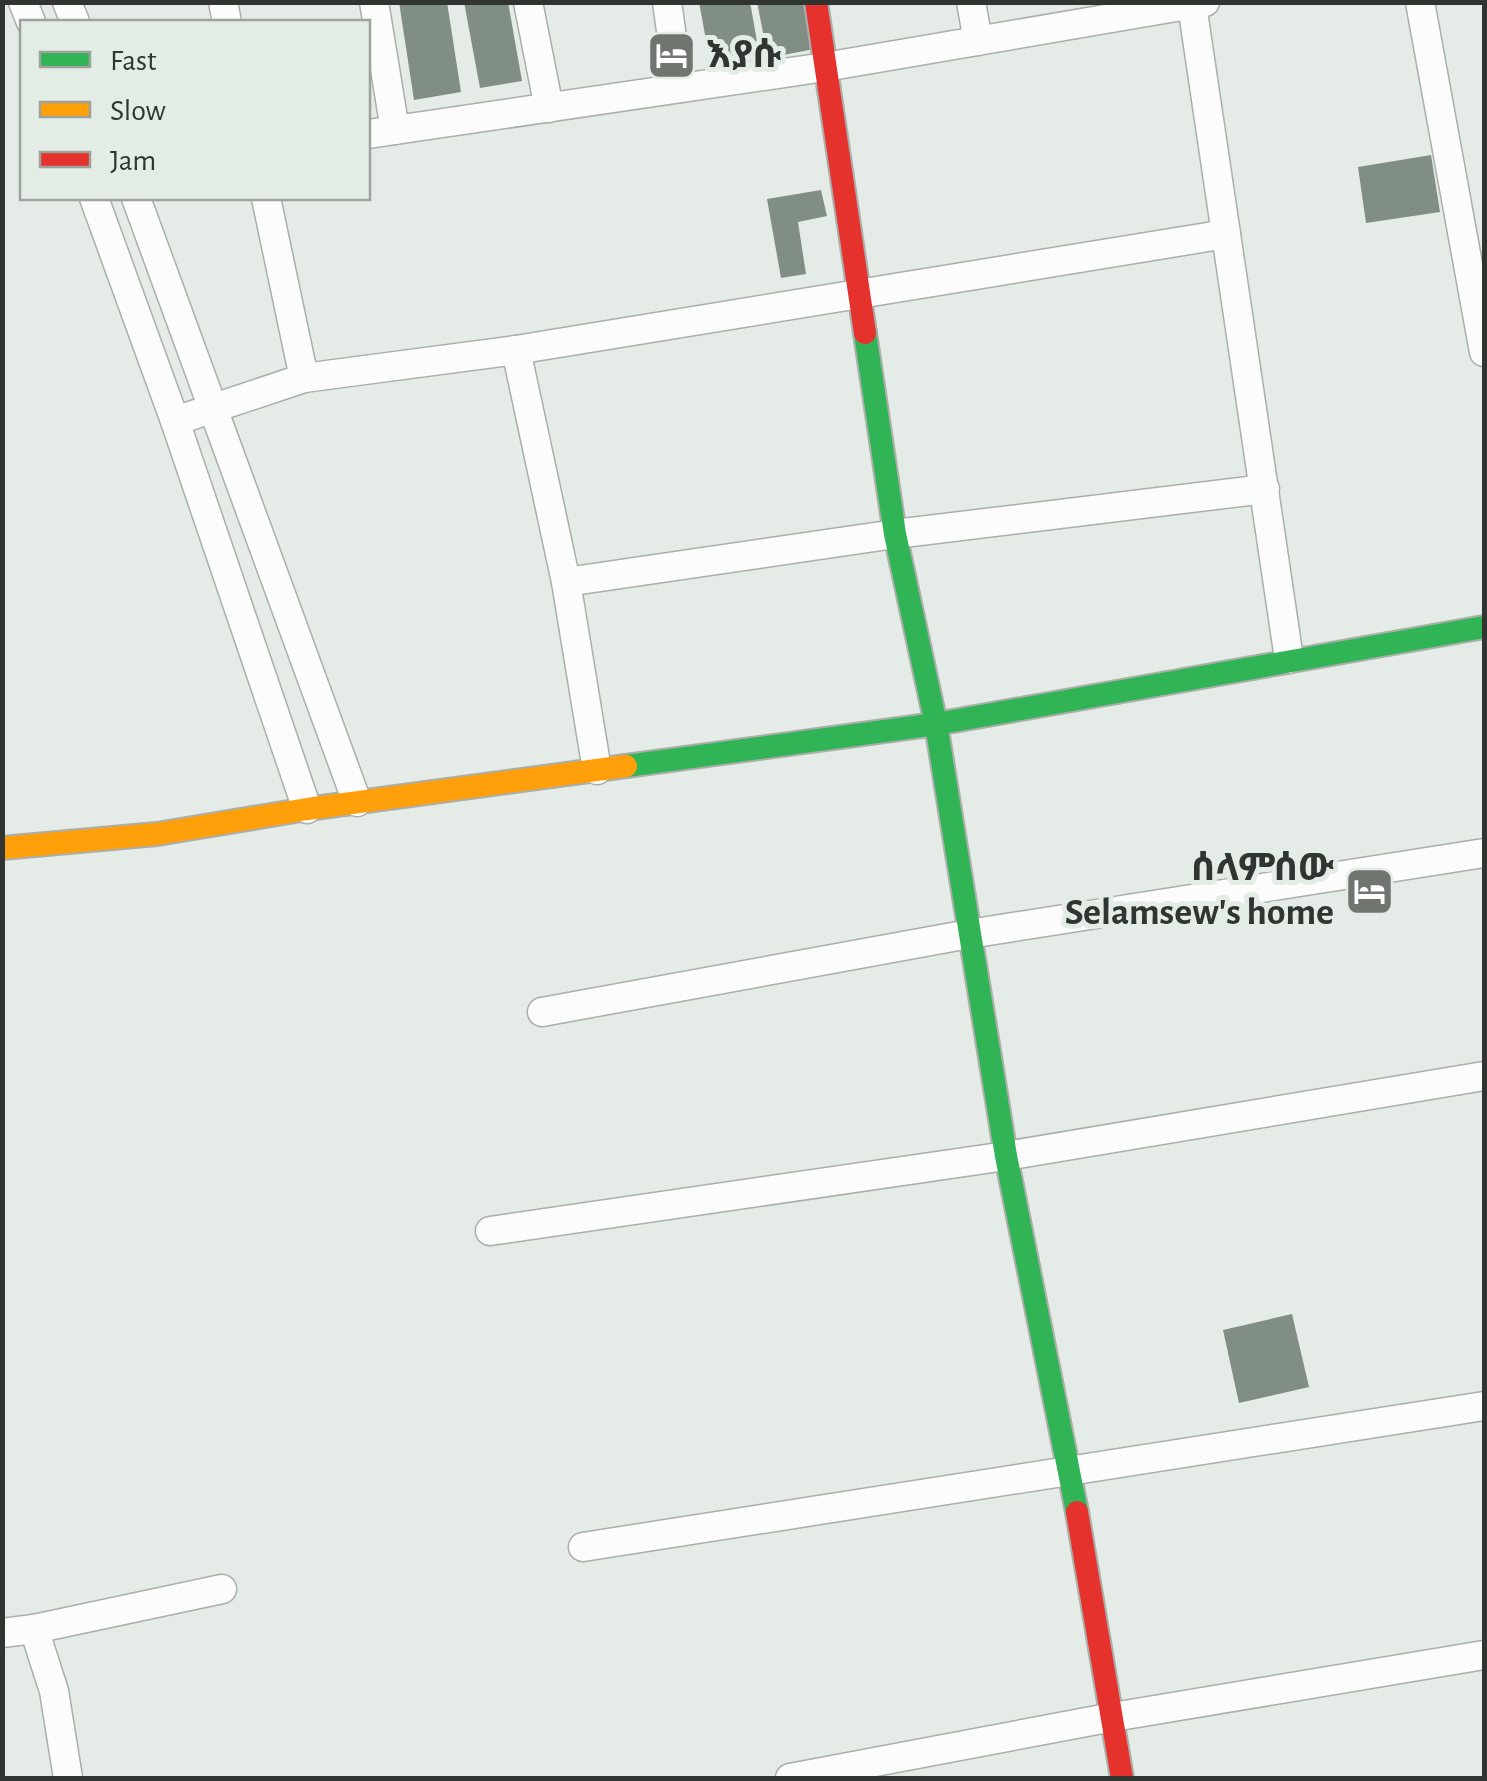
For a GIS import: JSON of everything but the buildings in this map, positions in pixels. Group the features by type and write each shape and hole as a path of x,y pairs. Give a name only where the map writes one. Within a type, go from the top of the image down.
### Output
{"street":[{"path":"374,2 381,132 826,67 978,41 1126,9 1198,4 1226,234 1290,659"},
{"path":"528,2 548,108"},
{"path":"667,2 679,88"},
{"path":"816,2 895,534 936,724 1006,1156 1070,1473 1122,1778"},
{"path":"971,2 978,41"},
{"path":"1420,2 1484,352"},
{"path":"95,200 175,421 307,809"},
{"path":"137,200 357,802"},
{"path":"266,200 304,378"},
{"path":"175,421 304,378 516,350 1226,234"},
{"path":"516,350 566,582 597,770"},
{"path":"566,582 895,534 1265,488"},
{"path":"2,848 157,834 307,809 936,724 1484,627"},
{"path":"542,1012 969,934 1484,853"},
{"path":"490,1230 1006,1156 1484,1076"},
{"path":"583,1547 1484,1406"},
{"path":"2,1633 222,1589"},
{"path":"34,1629 54,1691 68,1778"},
{"path":"790,1778 916,1766 1113,1716 1484,1654"}],"traffic: fast":[{"path":"865,333 895,534 936,724 1006,1156 1077,1512"},
{"path":"626,766 936,724 1484,627"}],"traffic: slow":[{"path":"2,848 157,834 307,809 626,766"}],"traffic: jam":[{"path":"816,2 865,333"},
{"path":"1077,1512 1122,1778"}],"place":[{"name":"እያሱ","path":"671,56"},
{"name":"ሰላምሰው Selamsew's home","path":"1369,891"}]}
